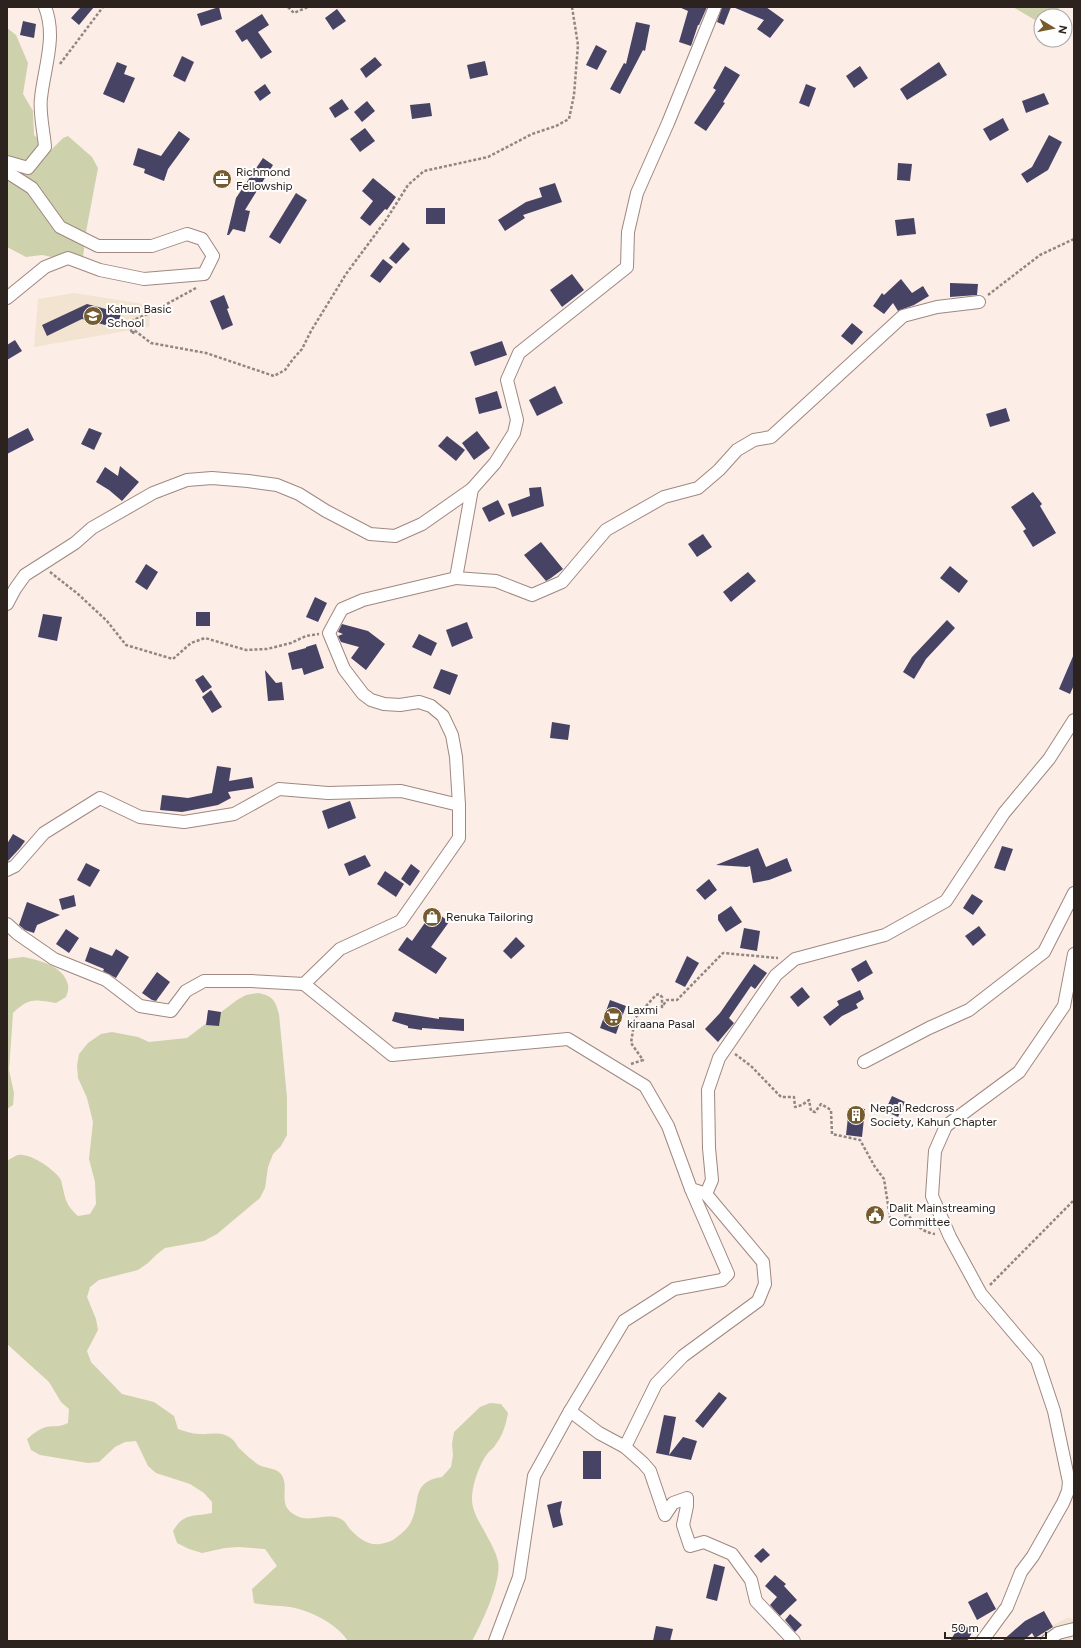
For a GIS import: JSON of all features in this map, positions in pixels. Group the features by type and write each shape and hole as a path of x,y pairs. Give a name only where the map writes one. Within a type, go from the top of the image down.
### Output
{"street":[{"path":"7,162 28,168 45,147 40,100 49,52 48,16 45,7"},
{"path":"7,604 25,575 53,558 92,528 154,494 186,480 212,478 277,485 299,494 370,534 395,536 422,524 472,489 495,463 514,434 518,420 508,380 519,353 627,267 628,232 637,193 668,123 715,7"},
{"path":"7,172 32,188 60,227 98,246 152,246 187,234 202,239 213,256 204,274 144,279 100,270 68,258 45,267 7,298"},
{"path":"304,984 340,949 401,921 459,838 459,805 456,757 452,735 443,716 431,706 419,702 400,705 384,704 371,700 363,694 344,669 329,633 342,609 363,600 456,578 496,581 532,595 562,582 606,530 664,497 698,488 719,470 737,450 754,440 771,437 903,316 938,307 979,302"},
{"path":"456,578 472,489"},
{"path":"706,1194 712,1180 709,1148 708,1090 719,1058 776,975 795,959 885,935 946,900 1004,813 1049,759 1074,720"},
{"path":"7,870 15,866 44,833 100,798 140,817 184,822 234,814 279,789 328,793 401,790 459,805"},
{"path":"864,1062 929,1028 969,1010 1044,952 1074,893"},
{"path":"7,924 18,934 54,959 106,980 140,1006 171,1011 186,991 204,981 251,981 304,984 392,1055 568,1039 645,1086 668,1126 691,1189 728,1274 722,1280 674,1289 624,1321 570,1411 534,1476 519,1577 495,1641"},
{"path":"982,1641 1007,1607 1021,1572 1033,1556 1063,1503 1068,1491 1069,1482 1054,1411 1037,1360 981,1294 950,1237 932,1196 935,1151 946,1126 1019,1072 1064,1006 1074,954"},
{"path":"625,1447 656,1384 683,1356 758,1301 764,1284 763,1262 706,1194 691,1189"},
{"path":"570,1411 600,1433 625,1447 650,1470 665,1515 673,1503 687,1498 683,1525 690,1546 704,1542 732,1554 751,1580 756,1601 794,1641"},
{"path":"1048,1641 1058,1633 1074,1628"}],"path":[{"path":"57,68 103,7"},
{"path":"288,7 294,13 308,7"},
{"path":"204,274 199,280 198,286 193,291 127,323 133,334 134,330 151,343 206,353 274,376 285,370 302,349 311,331 346,274 386,220 408,185 424,171 488,157 532,134 556,126 569,119 574,95 578,45 572,7"},
{"path":"979,302 1040,255 1074,239"},
{"path":"53,558 48,570 78,594 107,621 126,644 173,659 191,643 205,638 246,650 267,649 291,643 306,636 329,633"},
{"path":"617,1068 643,1060 631,1043 635,1018 656,995 659,994 662,997 662,1007 667,1000 677,1000 723,953 795,959"},
{"path":"726,1048 751,1066 781,1097 794,1097 795,1107 810,1100 811,1111 815,1112 821,1104 831,1110 832,1134 860,1140 875,1168 884,1179 892,1224 903,1226 906,1212 916,1225 928,1233 942,1234 950,1237"},
{"path":"981,1294 1074,1200"}],"shaded area":[{"name":"Kahun Basic School","path":"74,293 151,305 149,327 34,347 38,299"},
{"path":"1069,1617 1074,1620 1074,1633 1070,1641 1013,1641 1034,1635"}],"green space":[{"path":"1013,7 1059,7 1033,8 1033,19"},
{"path":"7,28 16,35 28,63 23,94 33,111 34,135 51,150 63,138 68,136 92,157 98,168 86,232 82,266 42,255 26,257 7,247"},
{"path":"23,957 43,962 62,973 66,978 68,991 66,997 56,1003 42,1001 28,1002 13,1013 9,1070 14,1093 13,1105 7,1109 7,959"},
{"path":"258,993 273,999 279,1014 287,1097 287,1135 281,1146 273,1154 268,1167 265,1188 260,1198 217,1234 204,1241 165,1248 138,1270 99,1280 90,1287 87,1297 96,1319 98,1330 87,1351 91,1362 122,1394 154,1402 174,1416 178,1429 194,1434 225,1435 234,1441 239,1448 257,1463 279,1472 284,1479 285,1502 290,1512 302,1518 336,1517 345,1522 359,1538 371,1544 380,1544 391,1541 410,1524 418,1494 421,1489 425,1484 432,1480 442,1477 451,1467 454,1432 480,1407 490,1403 501,1404 508,1413 505,1425 498,1441 482,1463 472,1494 472,1504 495,1552 498,1561 498,1569 497,1579 490,1602 472,1641 348,1641 330,1623 306,1611 290,1607 254,1603 252,1589 277,1566 265,1549 238,1547 202,1553 177,1543 173,1531 177,1525 185,1518 190,1516 212,1513 212,1502 204,1493 190,1484 156,1473 148,1466 136,1441 125,1442 115,1447 99,1462 88,1463 40,1455 31,1450 27,1439 43,1428 68,1423 69,1409 61,1402 49,1382 7,1344 7,1161 18,1155 36,1159 54,1172 61,1180 66,1200 73,1211 78,1216 90,1214 96,1204 95,1182 89,1159 93,1122 87,1098 78,1078 77,1066 79,1054 88,1043 101,1034 112,1032 138,1037 149,1042 187,1038 237,1000 246,995"}],"building":[{"path":"81,7 94,7 79,25 71,18"},
{"path":"219,7 222,19 201,26 197,14"},
{"path":"679,7 707,7 698,25 691,46 679,42 688,11"},
{"path":"722,7 731,7 724,25 717,22"},
{"path":"733,7 766,7 784,20 770,38 757,29 764,20"},
{"path":"337,9 346,21 333,30 325,18"},
{"path":"262,14 269,25 258,32 272,52 261,59 247,39 242,42 235,31"},
{"path":"23,21 36,24 34,38 20,35"},
{"path":"636,22 650,25 645,51 643,50 620,94 610,89 624,63 626,64"},
{"path":"596,45 607,51 597,70 586,65"},
{"path":"182,56 194,62 185,82 173,76"},
{"path":"375,57 382,65 366,78 360,69"},
{"path":"485,61 488,75 470,79 467,65"},
{"path":"117,62 127,66 124,74 135,78 124,103 103,94"},
{"path":"939,62 947,75 907,100 900,89"},
{"path":"725,66 740,75 723,102 725,103 706,131 694,123 716,90 713,88"},
{"path":"860,66 868,78 854,88 846,76"},
{"path":"265,84 271,93 260,101 254,92"},
{"path":"806,84 816,88 809,107 799,103"},
{"path":"1044,93 1049,104 1026,113 1022,101"},
{"path":"342,99 349,109 335,118 329,108"},
{"path":"367,101 375,111 362,122 354,112"},
{"path":"430,103 432,116 412,119 410,105"},
{"path":"1003,118 1009,130 990,141 983,129"},
{"path":"365,128 375,141 360,152 350,139"},
{"path":"179,131 190,139 168,169 164,181 144,173 145,169 133,165 138,148 161,156"},
{"path":"1049,135 1062,142 1048,170 1027,183 1021,174 1032,167"},
{"path":"263,158 273,165 245,210 250,211 245,232 233,229 229,235 227,235 236,198"},
{"path":"898,163 912,164 910,181 897,180"},
{"path":"373,178 396,197 387,210 385,209 370,226 360,218 373,201 362,191"},
{"path":"555,183 562,202 523,215 525,218 505,231 498,220 526,202 542,197 539,188"},
{"path":"296,193 307,200 280,244 269,237"},
{"path":"426,208 445,208 445,224 426,224"},
{"path":"914,218 916,234 897,236 895,220"},
{"path":"403,242 410,249 396,264 389,258"},
{"path":"383,259 393,267 380,283 370,276"},
{"path":"572,274 584,290 562,307 550,290"},
{"path":"901,279 912,293 923,286 929,296 914,305 898,311 893,303 884,314 873,306 882,293 884,295"},
{"path":"950,283 978,284 977,295 950,297"},
{"path":"224,295 233,325 222,330 210,301"},
{"path":"87,304 121,313 117,328 82,319 47,336 42,325"},
{"path":"852,323 863,332 852,345 841,336"},
{"path":"15,340 22,351 7,360 7,345"},
{"path":"502,341 507,355 475,366 470,352"},
{"path":"555,386 563,403 537,416 529,400"},
{"path":"497,391 502,408 479,414 475,398"},
{"path":"1006,408 1010,421 990,427 986,414"},
{"path":"28,428 34,440 7,454 7,439"},
{"path":"89,428 102,433 94,450 81,444"},
{"path":"477,431 490,448 474,460 462,443"},
{"path":"447,436 465,450 456,461 438,446"},
{"path":"120,466 139,482 122,501 109,490 96,482 105,467 118,476"},
{"path":"541,487 544,506 512,517 508,504 530,496 529,488"},
{"path":"1033,492 1042,504 1040,506 1056,533 1033,547 1023,531 1026,529 1011,507"},
{"path":"498,500 505,514 489,522 482,508"},
{"path":"703,534 712,547 697,557 688,544"},
{"path":"541,542 563,569 546,581 524,555"},
{"path":"146,564 158,572 147,590 135,582"},
{"path":"950,566 968,581 959,593 940,578"},
{"path":"748,572 756,581 731,602 723,592"},
{"path":"315,597 327,603 318,622 306,617"},
{"path":"196,612 210,612 210,626 196,626"},
{"path":"43,614 62,617 57,641 38,637"},
{"path":"947,620 955,628 926,659 914,679 903,672 912,657"},
{"path":"467,622 473,638 452,647 446,630"},
{"path":"342,624 368,631 385,644 366,670 351,658 359,647 341,642 338,636 343,634 338,632"},
{"path":"419,634 437,643 431,656 412,647"},
{"path":"316,644 324,668 304,675 302,668 292,670 288,653"},
{"path":"1074,654 1074,685 1070,694 1059,689"},
{"path":"441,669 458,675 450,695 433,688"},
{"path":"265,670 276,683 282,682 284,700 268,701"},
{"path":"203,675 212,687 203,693 195,680"},
{"path":"211,690 222,707 212,713 202,697"},
{"path":"552,722 570,725 568,740 550,738"},
{"path":"217,766 231,768 229,781 252,777 254,788 228,792 231,798 218,805 182,812 160,810 162,795 188,798 212,793"},
{"path":"350,801 356,818 328,829 322,811"},
{"path":"13,834 25,841 7,862 7,844"},
{"path":"1002,846 1013,849 1005,871 994,868"},
{"path":"758,848 766,867 787,858 792,871 769,880 753,883 750,866 716,865"},
{"path":"365,855 371,866 349,876 344,864"},
{"path":"86,863 100,870 90,887 77,880"},
{"path":"411,864 420,871 410,886 401,879"},
{"path":"385,871 404,884 396,897 377,884"},
{"path":"709,879 717,890 705,900 696,890"},
{"path":"972,894 983,901 973,915 963,908"},
{"path":"74,895 76,906 62,910 59,899"},
{"path":"27,902 60,915 37,925 34,933 25,930 19,925"},
{"path":"731,906 742,922 726,932 718,920 718,915"},
{"path":"434,910 449,922 431,947 447,958 436,974 398,950 407,937 412,941"},
{"path":"979,926 986,935 973,946 965,936"},
{"path":"744,928 760,931 757,951 740,948"},
{"path":"66,929 79,938 69,953 56,944"},
{"path":"516,937 525,946 511,959 503,951"},
{"path":"90,947 112,956 116,949 129,957 116,978 103,971 104,969 85,961"},
{"path":"687,956 699,963 685,987 675,982"},
{"path":"866,960 873,973 858,982 851,969"},
{"path":"754,964 767,973 755,989 751,986 729,1018 734,1023 718,1042 705,1029 720,1013"},
{"path":"157,972 170,982 156,1001 142,993"},
{"path":"802,987 810,997 798,1007 790,997"},
{"path":"860,990 864,999 856,1004 858,1008 842,1016 830,1026 823,1017 839,1005 837,1001"},
{"name":"Laxmi kiraana Pasal","path":"610,1000 626,1006 616,1034 600,1028"},
{"path":"208,1010 221,1012 219,1026 206,1025"},
{"path":"395,1012 439,1019 439,1017 464,1019 464,1031 422,1028 422,1030 408,1028 408,1026 392,1021"},
{"path":"892,1096 905,1102 898,1117 885,1111"},
{"path":"849,1108 865,1109 862,1137 846,1135"},
{"name":"Dalit Mainstreaming Committee","path":"872,1207 882,1211 878,1223 867,1219"},
{"path":"719,1392 727,1398 703,1428 695,1421"},
{"path":"664,1415 676,1417 669,1455 683,1437 697,1441 691,1460 656,1453"},
{"path":"583,1451 601,1451 601,1479 583,1479"},
{"path":"562,1501 560,1511 563,1525 553,1528 547,1505"},
{"path":"763,1548 770,1555 761,1563 754,1556"},
{"path":"714,1564 725,1567 717,1601 706,1598"},
{"path":"775,1575 786,1584 784,1586 797,1600 780,1616 770,1605 777,1597 765,1586"},
{"path":"987,1592 996,1609 977,1620 968,1602"},
{"path":"1044,1611 1053,1627 1035,1638 1032,1633 1023,1641 1002,1641 1025,1621"},
{"path":"790,1614 802,1625 795,1632 785,1620"},
{"path":"961,1623 973,1631 967,1641 950,1641"},
{"path":"656,1626 673,1629 670,1641 653,1641"}],"place":[{"name":"Richmond Fellowship","path":"222,179"},
{"name":"Kahun Basic School","path":"93,316"},
{"name":"Renuka Tailoring","path":"432,917"},
{"name":"Laxmi kiraana Pasal","path":"613,1017"},
{"name":"Nepal Redcross Society, Kahun Chapter","path":"856,1115"},
{"name":"Dalit Mainstreaming Committee","path":"875,1215"}]}
